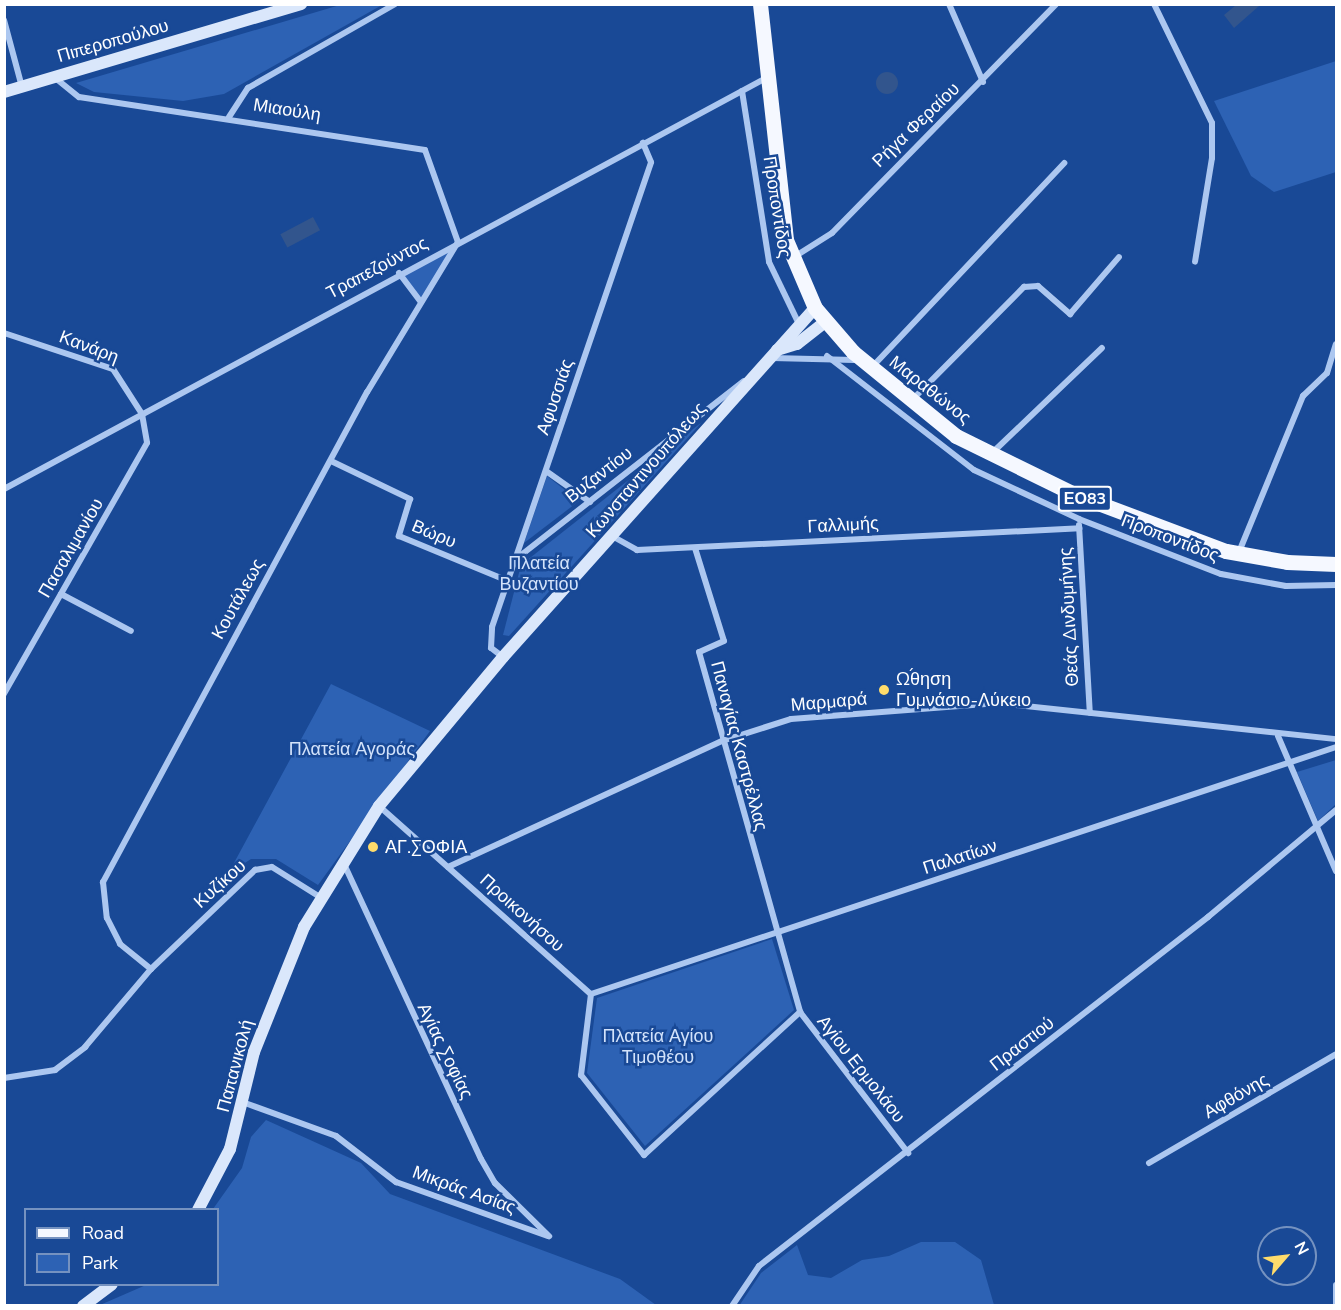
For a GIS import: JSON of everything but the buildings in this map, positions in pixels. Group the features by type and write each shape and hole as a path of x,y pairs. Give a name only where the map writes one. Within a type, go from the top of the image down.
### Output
{"main road":[{"name":"Μαραθώνος","path":"760,4 780,212 791,259 815,308 825,322 867,365 910,401 990,456 1098,504 1239,554 1336,564"}],"street":[{"name":"Πιπεροπούλου","path":"4,92 301,4"},
{"path":"229,117 248,88 395,4"},
{"path":"949,4 983,81"},
{"name":"Ρήγα Φεραίου","path":"791,259 832,233 1056,4"},
{"path":"1154,4 1212,123 1212,158 1195,262"},
{"path":"4,20 22,87"},
{"name":"Μιαούλη","path":"53,77 79,97 229,117 425,150 458,242"},
{"name":"Τραπεζούντος","path":"4,489 399,273 766,78"},
{"name":"Προποντίδος","path":"742,91 767,254 798,322"},
{"name":"Αφυσσιάς","path":"503,657 490,648 508,581 651,162 643,143"},
{"path":"773,355 827,356 867,365 1064,163"},
{"name":"Κουτάλεως","path":"151,969 120,944 107,918 103,882 331,461 420,301 458,242"},
{"path":"910,401 1024,287 1038,286 1070,314 1119,257"},
{"path":"399,273 420,301"},
{"name":"Κωνσταντινουπόλεως","path":"320,897 380,806 503,657 758,369 773,355 798,322 815,308"},
{"name":"Κωνσταντινουπόλεως","path":"773,355 797,344 825,322"},
{"name":"Κανάρη","path":"4,333 113,369 142,414"},
{"path":"1239,554 1303,396 1327,373 1336,344"},
{"path":"990,456 1102,348"},
{"name":"Προποντίδος","path":"827,356 974,470 1079,519 1221,574 1286,586 1336,585"},
{"name":"Βυζαντίου","path":"515,560 758,369"},
{"name":"Πασαλιμανίου","path":"4,694 143,455 142,414"},
{"name":"Βώρυ","path":"331,461 410,499 399,536 508,581"},
{"path":"546,471 590,502"},
{"name":"Θεάς Δινδυμήνης","path":"1079,519 1090,713"},
{"name":"Γαλλιμής","path":"612,536 637,550 1079,528"},
{"name":"Παναγίας Καστρέλλας","path":"695,548 724,641 699,652 776,932"},
{"path":"61,594 131,631"},
{"name":"Μαρμαρά","path":"448,867 722,741 791,719 998,703 1278,736 1336,740"},
{"path":"1278,736 1336,872"},
{"name":"Παλατίων","path":"591,994 1290,765 1336,747"},
{"name":"Προικονήσου","path":"380,806 591,994"},
{"name":"Πραστιού","path":"732,1305 759,1266 908,1153 1317,828 1336,810"},
{"name":"Αγίας Σοφίας","path":"343,861 394,982 481,1159 495,1183 549,1236"},
{"name":"Κυζίκου","path":"151,969 265,866 320,897"},
{"name":"Παπανικολή","path":"199,1208 226,1158 245,1103 258,1041 320,897"},
{"name":"Αγίου Ερμολάου","path":"776,932 800,1012 908,1153"},
{"path":"4,1078 55,1070 85,1047 151,969"},
{"path":"591,994 581,1075 644,1155 800,1012"},
{"name":"Αφθόνης","path":"1149,1162 1336,1054"},
{"name":"Μικράς Ασίας","path":"245,1103 336,1136 396,1182 549,1236"},
{"path":"1336,1285 1336,1305"},
{"path":"83,1305 109,1286"}],"green space":[{"path":"340,5 382,5 224,94 183,101 94,92 76,83"},
{"path":"1336,61 1336,172 1274,192 1251,176 1214,101"},
{"path":"458,242 420,301 399,273"},
{"name":"Πλατεία Βυζαντίου","path":"702,422 509,636 503,635 521,565"},
{"path":"547,476 579,501 524,543"},
{"name":"Πλατεία Αγοράς","path":"331,684 430,731 318,885 276,859 251,859 228,874"},
{"path":"1336,760 1336,804 1318,821 1297,772"},
{"name":"Πλατεία Αγίου Τιμοθέου","path":"772,939 794,1010 645,1146 587,1073 597,998"},
{"path":"266,1120 361,1163 390,1194 620,1279 656,1305 100,1305 144,1286 219,1286 219,1208 214,1208 242,1168 251,1137"},
{"path":"921,1242 955,1242 981,1260 994,1305 739,1306 761,1273 797,1245 808,1275 831,1278 862,1260 889,1256"}],"shaded area":[{"path":"1236,5 1259,6 1234,28 1224,15"},
{"path":"887,72 895,75 898,83 895,91 887,94 879,91 876,83 879,75"},
{"path":"313,217 320,230 287,248 280,234"}],"place":[{"name":"Ώθηση Γυμνάσιο-Λύκειο","path":"884,690"},
{"name":"ΑΓ.ΣΟΦΙΑ","path":"373,847"}]}
